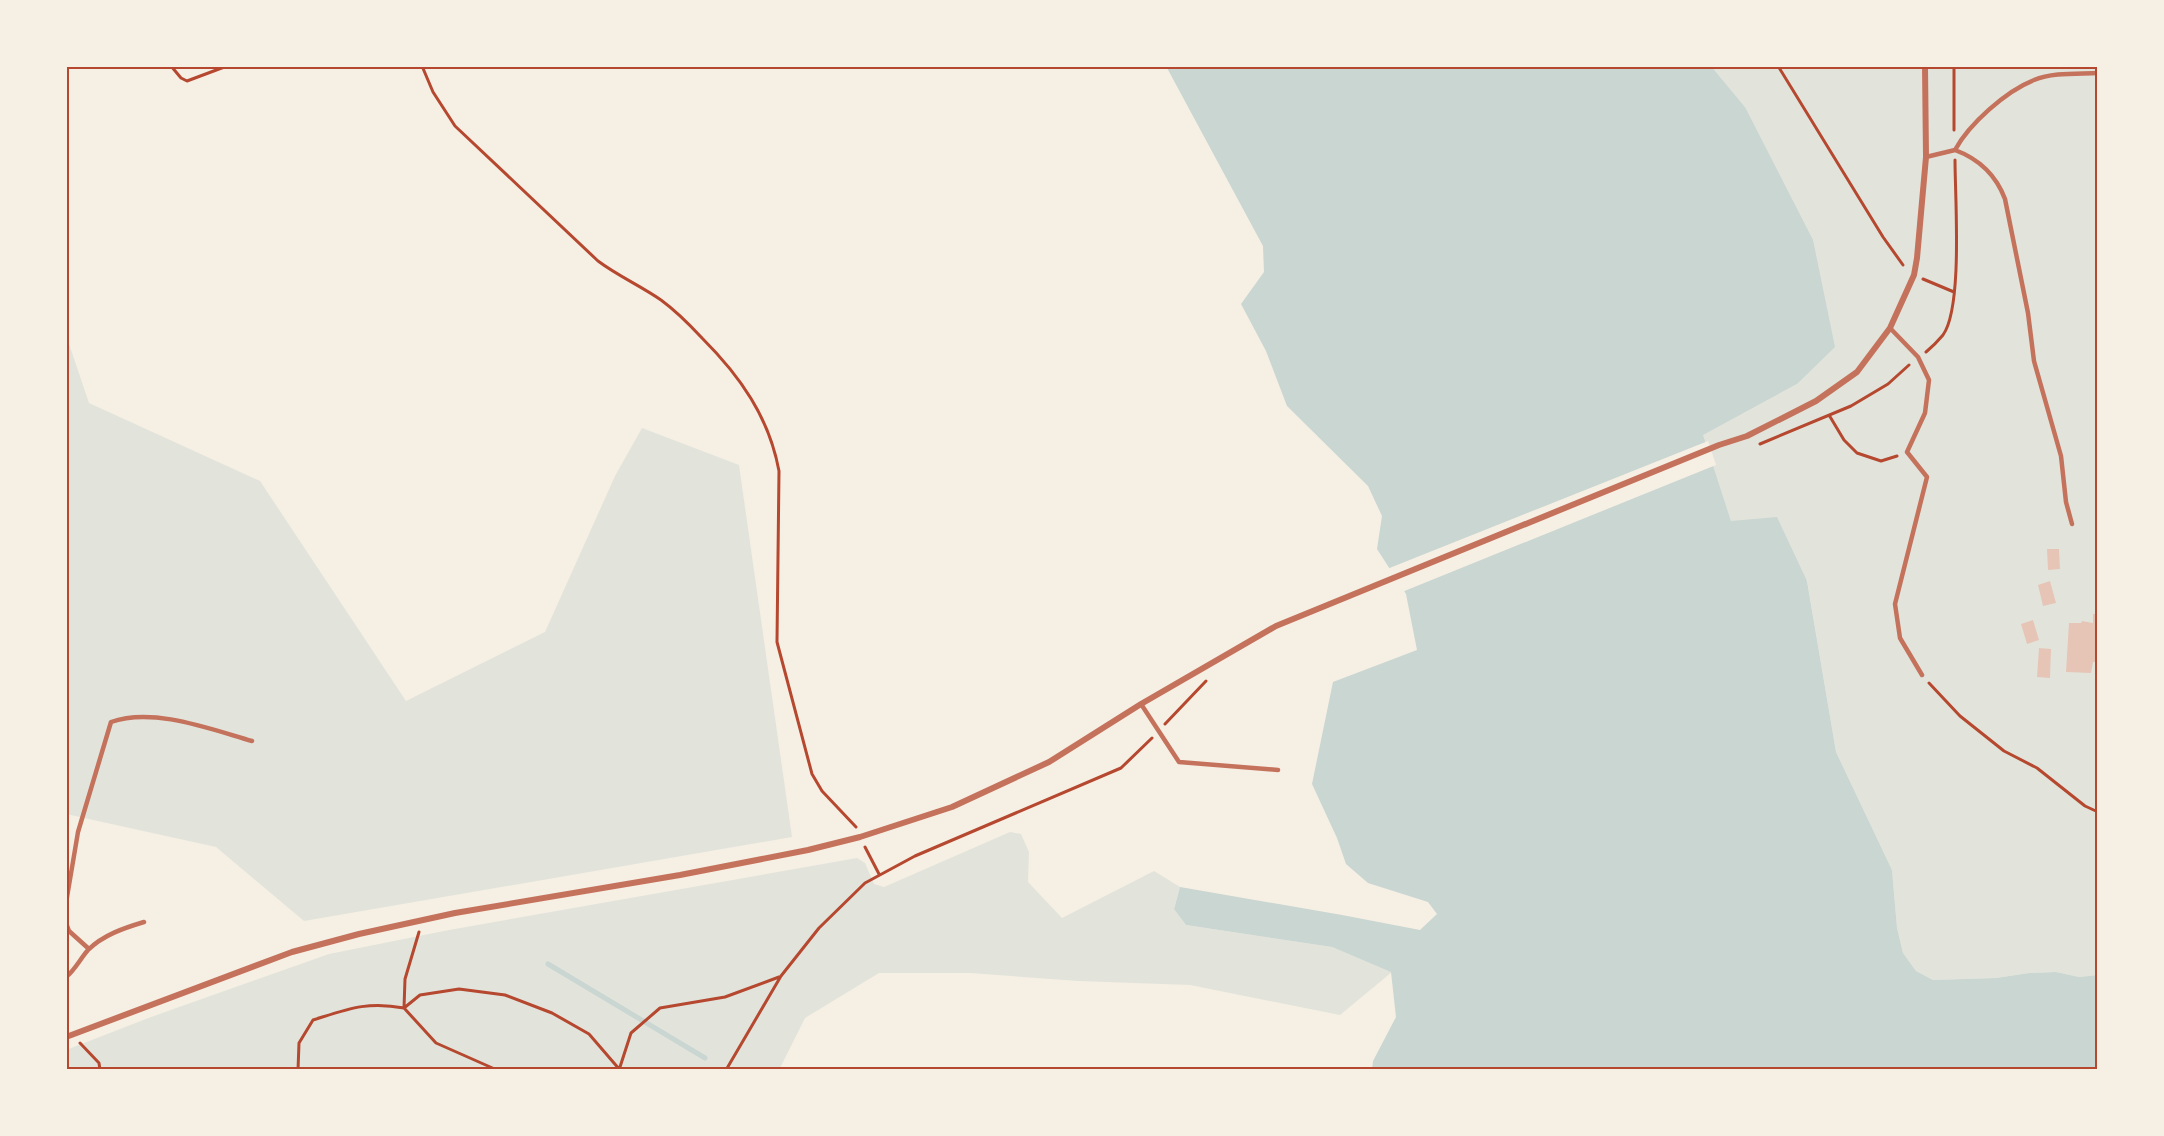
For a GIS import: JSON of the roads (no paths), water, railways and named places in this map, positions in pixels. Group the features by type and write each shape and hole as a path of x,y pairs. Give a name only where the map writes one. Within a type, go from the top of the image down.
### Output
{"street":[{"path":"69,1035 292,952 359,934 423,920 808,850 860,837 952,807 1049,762 1141,704 1276,626 1747,435 1816,401 1857,372 1890,328 1914,275 1926,157 1925,66"}],"lane":[{"path":"1955,150 1964,135 1990,109 2034,80 2062,75 2098,73"},
{"path":"1926,157 1955,150 1967,154 1982,165 2000,184 2028,314 2034,361 2061,456 2066,502 2072,524"},
{"path":"1890,328 1918,357 1929,380 1925,413 1907,452 1927,477 1895,604 1900,638 1922,675"},
{"path":"1141,704 1179,762 1278,770"},
{"path":"66,903 78,832 111,722 127,717 184,722 252,741"},
{"path":"66,977 89,950 108,936 144,922"},
{"path":"66,923 69,931 89,950"}],"waterway":[{"path":"548,964 705,1058"}]}
